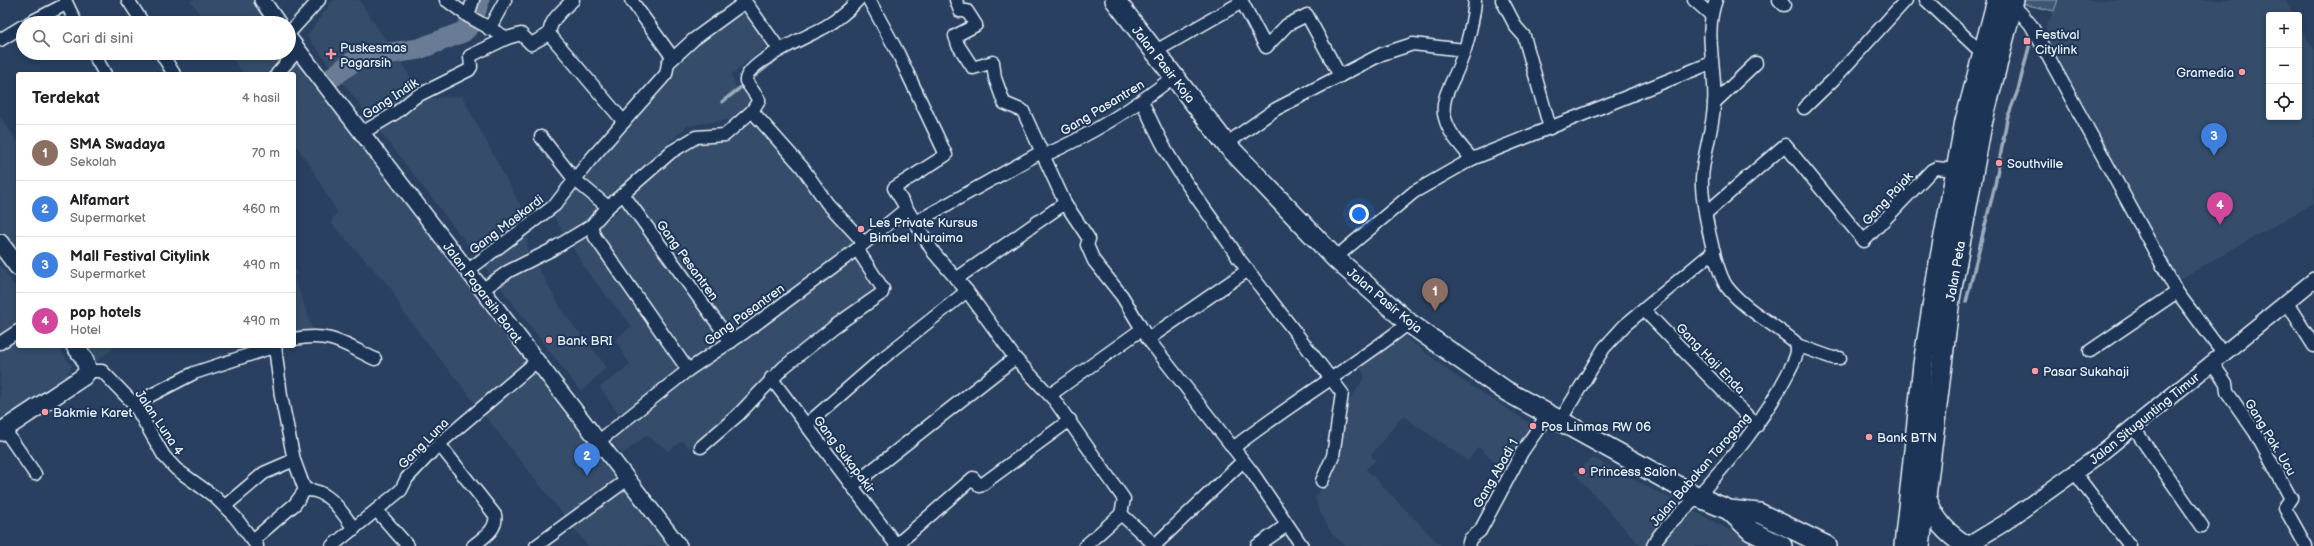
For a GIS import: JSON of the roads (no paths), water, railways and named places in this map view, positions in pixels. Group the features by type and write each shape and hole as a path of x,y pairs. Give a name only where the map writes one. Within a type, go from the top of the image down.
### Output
{"main road":[{"name":"Jalan Pasir Koja","path":"1114,0 1226,144 1335,258 1409,323 1506,391 1698,496 1729,510 1759,514 1827,546"},
{"name":"Jalan Peta","path":"1905,543 1927,499 1950,299 1983,54 2008,3"},
{"name":"Jalan Peta","path":"1905,543 1924,364 1939,263 1956,170 1973,123 2008,3"},
{"path":"0,243 16,264"},
{"path":"2,430 83,377 88,371 84,358 76,348"},
{"path":"1927,499 1933,514 1942,527 1953,538 1967,546"},
{"name":"Jalan Pasir Koja","path":"1729,510 1751,531 1782,546"}],"street":[{"path":"262,0 273,16"},
{"path":"296,26 319,0"},
{"path":"446,0 489,29 507,38 521,34 531,44 549,30 573,0"},
{"path":"472,18 473,0"},
{"path":"489,29 505,0"},
{"path":"631,0 673,58 744,1 778,49"},
{"path":"482,290 509,271 551,250 591,226 623,194 672,152 696,137 725,135 752,111 759,100 746,82 748,75 778,49 834,21 858,0"},
{"path":"869,0 898,53 946,155 894,188 934,253 967,290 1015,358 1050,395 1070,420 1124,499 1121,514 1085,546"},
{"path":"956,0 960,11 967,11 976,25 955,36 958,45 973,68 993,62 996,85 1004,103 1023,111 1065,203 1089,239 1087,245 1094,261 1122,296 1145,334 1243,461 1302,546"},
{"path":"1472,159 1454,137 1445,118 1444,110 1445,96 1461,62 1475,0"},
{"path":"1502,0 1516,27 1524,36 1550,128"},
{"path":"1694,0 1710,15"},
{"path":"1716,0 1710,15 1714,103 1702,178 1702,195 1721,277 1727,287 1744,304 1797,345 1833,358 1840,358"},
{"path":"1804,108 1834,79 1906,0"},
{"path":"1926,0 1983,54"},
{"path":"130,1 139,16"},
{"path":"1154,52 1241,1 1266,47 1287,25 1307,15 1340,76"},
{"path":"41,16 66,2 73,16"},
{"name":"Gang Pak. Ucu","path":"2008,3 2020,12 2031,25 2177,292 2218,359 2226,382 2227,392 2255,432 2290,495 2290,501 2286,507 2286,512 2306,546"},
{"path":"0,40 16,30"},
{"path":"549,30 624,122"},
{"name":"Gang Indik","path":"362,133 397,112 415,97 469,70 471,67 470,56 507,38"},
{"path":"1226,144 1276,109 1382,54 1413,44 1464,50"},
{"name":"Jalan Pagarsih Barat","path":"296,47 678,546"},
{"name":"Gang Maskardi","path":"467,271 555,205 574,179 666,74 667,65 673,58"},
{"path":"97,60 104,72"},
{"path":"165,60 173,72"},
{"path":"279,72 289,60"},
{"path":"1335,258 1414,192 1472,159 1711,62"},
{"path":"1714,103 1756,63"},
{"name":"Gang Pasantren","path":"916,222 1042,154 1081,139 1142,101 1173,77"},
{"path":"1142,101 1170,158 1248,270 1342,393 1343,398 1333,456 1322,481"},
{"path":"701,447 738,415 771,378 835,326 884,291 861,246 826,203 802,167 752,111"},
{"path":"541,137 574,179 608,208"},
{"name":"Gang Pajak","path":"1706,213 1786,145 1864,241 1932,170 1936,168 1956,170"},
{"name":"Gang Pesantren","path":"623,194 731,342"},
{"path":"956,279 1065,203"},
{"name":"Gang Pasantren","path":"599,441 688,370 731,342 861,246 906,209"},
{"path":"591,226 595,237 688,370"},
{"name":"Gang Abadi 1","path":"1468,546 1470,539 1480,531 1522,452 1554,418 1604,348 1625,325 1714,251"},
{"path":"1050,395 1248,270"},
{"name":"Jalan Situgunting Timur","path":"1967,546 2003,524 2075,473 2134,427 2314,280"},
{"path":"806,425 883,358 967,290"},
{"path":"2090,351 2177,292"},
{"path":"2287,303 2314,346"},
{"name":"Gang Haji Enda","path":"1644,310 1757,426"},
{"path":"1233,448 1272,417 1331,380 1409,323"},
{"path":"0,343 16,332"},
{"path":"296,339 313,335 322,336 351,347 375,360"},
{"name":"Jalan Babakan Tarogong","path":"1653,546 1698,496 1757,426 1772,404 1796,358 1797,345"},
{"path":"134,404 238,352 263,348"},
{"path":"275,348 281,396 294,460 305,490"},
{"path":"852,486 1015,358"},
{"name":"Gang Luna","path":"332,546 401,490 407,478 439,444 537,362"},
{"name":"Jalan Luna 4","path":"88,371 102,371 134,404 164,456 176,469 215,496 255,543"},
{"name":"Gang Sukapakir","path":"771,378 897,546 973,478 980,486 1070,420"},
{"path":"2134,427 2202,526"},
{"path":"2,430 35,474"},
{"path":"439,444 495,515 496,522 493,528 473,546"},
{"path":"225,506 264,472 294,460"},
{"path":"1121,514 1156,546 1243,461"},
{"path":"2075,473 2130,546"},
{"path":"536,546 628,479"},
{"path":"255,543 295,504 305,490 315,489 331,499 354,529"},
{"path":"377,511 408,546"},
{"path":"1256,546 1287,525"}],"waterway":[{"path":"334,76 351,63 364,57 419,49 463,32 472,23 479,0"},
{"path":"847,18 854,13 861,4"},
{"path":"1966,302 1995,185 2007,119 2018,90 2032,35"},
{"path":"750,80 779,57"},
{"path":"722,102 745,84"}],"place":[{"name":"Festival Citylink","path":"2027,41"},
{"name":"Puskesmas Pagarsih","path":"331,54"},
{"name":"Gramedia","path":"2242,72"},
{"name":"Mall Festival Citylink","path":"2214,156"},
{"name":"Southville","path":"1999,163"},
{"name":"pop hotels","path":"2220,225"},
{"name":"Les Private Kursus Bimbel Nuraima","path":"861,229"},
{"name":"SMA Swadaya","path":"1435,311"},
{"name":"Bank BRI","path":"549,340"},
{"name":"Pasar Sukahaji","path":"2035,371"},
{"name":"Bakmie Karet","path":"45,412"},
{"name":"Pos Linmas RW 06","path":"1533,426"},
{"name":"Bank BTN","path":"1869,437"},
{"name":"Princess Salon","path":"1582,471"},
{"name":"Alfamart","path":"587,476"}]}
